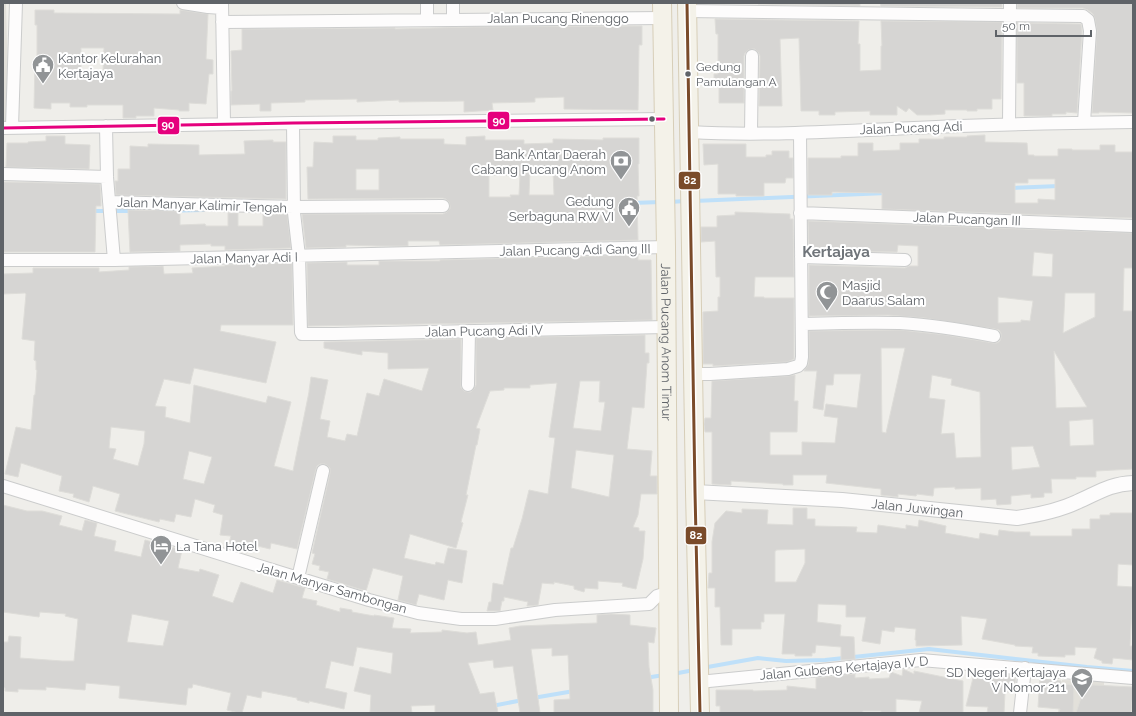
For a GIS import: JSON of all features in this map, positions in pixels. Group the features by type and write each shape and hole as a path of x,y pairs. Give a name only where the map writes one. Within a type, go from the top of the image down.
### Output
{"main road":[{"name":"Jalan Pucang Anom Timur","path":"687,7 700,713"},
{"name":"Jalan Pucang Anom Timur","path":"662,10 666,247 669,713"}],"street":[{"path":"16,3 7,128 664,119"},
{"path":"183,3 208,7 222,5 224,124"},
{"path":"427,3 427,19"},
{"path":"453,3 453,19"},
{"path":"687,7 1010,9 1086,17 1090,31 1084,122"},
{"path":"1009,124 1010,9"},
{"name":"Jalan Pucang Rinenggo","path":"222,22 453,19 662,10"},
{"path":"751,133 752,56"},
{"name":"Jalan Pucang Adi","path":"690,132 800,133 1009,124 1133,122"},
{"path":"293,123 294,210 299,256"},
{"path":"106,126 107,177 114,260"},
{"path":"694,374 794,368 801,363 800,133"},
{"path":"3,174 107,177"},
{"name":"Jalan Manyar Kalimir Tengah","path":"110,207 294,210 443,206"},
{"name":"Jalan Pucangan III","path":"800,213 1133,226"},
{"name":"Jalan Pucang Adi Gang III","path":"484,252 666,247"},
{"name":"Jalan Manyar Adi I","path":"3,260 114,260 484,252"},
{"name":"Jalan Pucang Adi IV","path":"299,256 301,332 303,334 666,327"},
{"path":"801,257 904,260"},
{"path":"802,324 857,322 901,323 971,331 994,336"},
{"path":"468,385 469,331"},
{"path":"298,578 323,471"},
{"name":"Jalan Juwingan","path":"695,492 842,500 1016,518 1056,510 1077,503 1115,485 1133,484"},
{"name":"Jalan Manyar Sambongan","path":"3,486 369,600 418,613 461,619 495,619 555,610 649,604 657,596 668,593"},
{"path":"649,604 657,613 668,615"},
{"name":"Jalan Gubeng Kertajaya IV D","path":"699,673 921,660 1133,678"},
{"path":"1020,713 1025,668"}],"shaded area":[{"path":"3,3 6,3 9,124 3,124"},
{"name":"SD Negeri Kertajaya V Nomor 211","path":"1062,680 1104,681 1104,713 1058,713"}],"building":[{"path":"860,3 860,6 758,4"},
{"path":"880,3 1002,3 1002,7 881,6"},
{"path":"1017,3 1133,3 1133,113 1092,113 1097,31 1093,14 1083,8 1017,8"},
{"path":"35,10 54,10 54,13 180,14 180,10 208,14 206,59 213,60 213,74 209,74 206,104 189,103 189,111 154,108 154,116 136,116 136,118 123,118 123,105 87,105 87,107 70,107 70,103 51,103 51,109 34,108 35,61 37,61 37,25 35,25","holes":["81,48 104,48 103,72 81,72"]},
{"path":"715,19 859,21 858,44 860,44 860,71 881,70 881,21 1002,22 1001,99 992,99 992,109 977,109 977,111 945,110 945,114 930,115 917,115 909,108 906,112 897,106 897,115 870,115 870,111 835,112 835,115 819,115 819,111 801,111 799,38 780,39 782,106 759,106 760,56 755,49 748,50 744,56 744,103 719,103 719,87 714,87 714,74 718,74 718,34 716,34"},
{"path":"1017,23 1081,24 1082,31 1077,113 1066,112 1066,114 1052,114 1052,116 1024,116 1024,83 1017,83"},
{"path":"642,26 642,45 639,45 638,110 564,109 564,97 535,98 535,102 492,103 493,110 464,112 464,101 399,102 399,100 357,102 357,99 305,100 305,102 271,103 271,111 260,111 260,104 231,105 231,51 242,50 242,29"},
{"path":"985,135 985,142 1027,143 1028,155 1034,156 1058,156 1058,149 1100,150 1100,145 1115,145 1115,152 1133,152 1133,218 882,209 882,193 832,192 832,195 808,195 808,158 841,158 841,156 858,156 858,143 873,143 873,151 900,150 900,143 919,143 919,139 944,139 944,137","holes":["1028,179 1055,179 1055,200 1038,199 1038,203 1015,203 1015,183 1028,183"]},
{"path":"46,136 65,136 65,144 90,145 89,169 6,167 7,143 46,141"},
{"path":"333,136 356,136 356,140 378,140 378,138 400,137 400,139 444,139 444,144 466,145 466,137 485,136 485,140 524,140 524,144 553,143 553,139 603,140 603,138 639,138 639,196 637,196 638,240 440,245 439,241 408,241 408,246 346,245 346,247 306,248 302,214 443,214 450,209 449,202 443,198 308,199 307,167 313,167 314,142 333,143","holes":["356,169 379,169 379,190 356,190","530,170 553,170 554,195 529,195","489,175 520,176 519,195 510,195 511,197 489,197"]},
{"path":"273,140 273,142 286,142 286,199 116,195 115,181 118,181 118,169 130,169 130,146 148,147 148,144 199,145 199,155 245,154 244,141"},
{"path":"703,144 746,144 746,157 766,157 766,155 772,155 772,151 789,151 789,158 793,158 793,178 786,178 785,183 764,183 764,196 736,196 736,194 718,194 718,164 704,165"},
{"path":"3,182 100,184 101,206 96,206 95,252 3,252"},
{"path":"128,210 180,211 180,225 205,224 206,226 228,226 228,213 238,213 238,226 263,226 263,214 287,214 291,248 225,250 225,246 211,246 211,244 180,245 180,251 130,252"},
{"path":"735,212 790,214 790,219 793,219 794,277 755,277 754,297 794,298 794,359 787,362 713,366 713,364 703,364 703,312 718,311 720,277 716,277 715,241 701,242 701,227 717,227 717,216 735,215"},
{"path":"808,221 1133,233 1133,268 1124,268 1123,311 1133,311 1133,469 1096,471 1096,477 1051,479 1052,493 1044,493 1044,497 1031,498 1031,494 1011,496 1011,504 997,505 996,499 981,500 981,488 934,488 933,496 898,494 898,497 881,495 881,489 826,483 827,475 793,475 793,485 731,481 731,485 712,484 712,432 705,432 704,424 705,418 711,418 712,381 795,375 794,401 798,401 797,432 770,432 770,455 802,455 802,442 835,443 838,418 824,416 826,404 857,408 861,374 834,374 833,385 826,385 823,410 813,408 817,371 804,371 808,365 809,358 809,331 900,330 946,335 993,343 1000,341 1001,333 999,330 925,318 888,315 809,316 809,265 905,268 909,266 918,266 918,246 898,245 897,252 809,250","holes":["1034,252 1053,254 1052,277 1032,276","1065,293 1095,293 1095,317 1063,333","998,297 1033,301 1030,321 1021,320 1021,322 998,323","881,348 905,348 886,433 882,432","1054,351 1087,407 1056,408","932,375 952,379 951,385 980,392 981,457 956,458 954,433 941,434 945,400 929,398","1093,419 1094,445 1070,446 1069,421","1033,446 1040,467 1012,470 1011,447"]},
{"path":"638,255 638,260 651,260 652,320 308,326 307,263 347,262 347,265 379,265 379,261 440,261"},
{"path":"292,263 293,325 221,325 220,331 276,342 266,383 194,368 190,384 164,379 155,406 166,407 165,417 190,423 194,385 266,403 268,396 291,402 274,466 293,471 311,377 328,380 320,419 330,421 327,437 345,441 347,434 357,436 367,393 379,396 384,379 422,391 429,368 388,369 388,353 362,351 362,355 324,348 324,342 461,339 461,388 464,391 471,392 476,385 476,338 645,335 645,353 649,353 649,363 647,363 644,408 632,407 627,449 652,451 650,476 657,476 657,494 641,494 638,515 633,527 639,528 639,531 645,531 643,559 636,589 622,586 623,583 598,581 598,589 585,588 584,592 574,589 574,586 554,582 554,584 542,583 538,605 527,606 528,602 504,597 500,611 487,611 489,602 491,602 493,583 503,585 511,548 513,548 522,519 529,490 548,494 555,438 549,437 557,383 530,385 530,388 504,388 504,390 490,391 476,428 480,429 466,495 468,495 461,522 463,523 456,548 410,534 404,558 435,565 436,562 444,564 448,548 467,551 462,583 448,580 444,600 419,594 416,605 398,600 403,576 373,568 366,591 327,579 329,572 319,570 320,566 312,564 315,554 312,553 330,473 330,468 325,464 320,464 316,469 297,549 271,543 270,549 249,544 247,553 228,547 231,536 220,535 223,515 213,512 215,505 195,499 191,517 176,514 174,522 160,519 159,522 115,511 120,494 93,486 89,502 73,497 74,494 59,491 62,476 21,463 18,477 5,474 16,427 31,430 37,370 36,361 34,360 35,341 22,339 26,294 3,294 3,274 33,273 33,268 99,268 99,272 129,270 129,267 163,266 164,274 193,273 192,268 225,265","holes":["580,381 600,381 599,402 605,402 601,431 573,428","111,427 145,431 144,444 138,466 113,459 116,449 109,448","576,450 614,455 609,497 571,488","189,451 212,457 204,484 183,479"]},
{"path":"3,505 27,511 42,511 62,516 59,525 82,531 85,520 97,523 94,536 116,541 114,551 141,557 145,540 182,550 178,568 199,572 200,569 219,575 212,596 233,603 241,582 273,593 277,580 305,588 302,598 317,601 316,605 340,612 340,608 352,610 352,612 394,618 392,628 411,629 410,633 442,632 442,630 467,633 476,632 478,645 511,640 509,628 520,626 597,623 597,615 630,615 630,625 656,628 654,643 648,642 649,667 653,690 653,713 554,713 554,700 570,699 568,655 552,656 552,648 531,649 540,713 520,713 513,666 494,668 493,660 468,663 480,694 494,692 498,713 435,713 435,705 411,706 412,713 370,712 371,695 354,691 360,667 391,674 393,653 357,647 353,666 331,661 325,688 347,693 344,709 309,701 309,703 297,700 297,698 262,691 261,698 247,695 242,713 239,713 227,710 231,693 193,684 192,688 188,688 186,705 119,698 120,686 86,683 85,690 46,687 46,690 18,689 18,692 5,691 5,688 3,687 3,642 8,642 9,636 21,637 20,658 74,661 78,619 65,616 66,614 40,612 39,617 3,612","holes":["132,614 169,621 163,646 127,642"]},
{"path":"793,508 807,508 807,519 815,519 815,526 857,527 856,532 877,533 878,525 906,529 906,525 918,527 919,520 946,526 945,533 979,539 980,533 998,536 999,530 1030,532 1030,536 1072,536 1072,529 1090,529 1090,519 1100,519 1100,515 1110,515 1110,513 1133,513 1133,565 1118,564 1117,586 1133,587 1130,646 1133,646 1133,660 1113,658 1112,664 1102,663 1102,661 1094,658 1097,648 1075,647 1075,655 1065,655 1065,657 1038,656 1038,653 1032,653 1033,647 1015,646 982,639 987,619 961,616 962,645 916,646 916,629 895,627 894,632 882,630 880,644 862,641 866,617 846,617 846,605 818,604 817,622 841,625 840,636 854,637 855,659 841,660 841,647 816,645 815,653 812,653 812,656 782,654 785,614 764,614 764,622 761,622 761,629 732,629 732,645 721,645 720,607 715,607 715,588 708,588 709,573 712,573 712,542 715,523 726,511 742,513 742,509 768,510 767,524 793,525","holes":["805,549 805,563 796,582 775,582 776,550"]},
{"path":"903,669 914,674 914,671 963,681 963,713 919,713 922,701 896,699 896,713 863,711 862,713 720,713 720,706 716,706 716,690 787,690 787,686 816,689 816,678 855,674 855,678 889,678 891,672 902,676"},
{"path":"981,673 1016,676 1014,692 1005,692 1004,713 987,713 988,707 966,706 974,674 981,676"},
{"path":"1040,678 1061,681 1061,684 1074,685 1073,713 1059,713 1060,709 1038,707"},
{"path":"1085,686 1133,687 1131,713 1076,713"}],"waterway":[{"path":"1009,188 1059,186"},
{"path":"694,201 887,193"},
{"path":"670,202 685,201"},
{"path":"632,203 661,202"},
{"path":"158,211 203,210"},
{"path":"92,211 133,211"},
{"path":"702,668 758,658 786,661 825,660 929,649 1133,671"},
{"path":"673,674 694,670"},
{"path":"645,678 664,675"},
{"path":"533,698 574,691"},
{"path":"492,706 523,700"}],"transit line":[{"name":"82","path":"687,3 700,713"},
{"name":"90","path":"3,128 664,119"}],"place":[{"name":"Gedung Pamulangan A","path":"688,74"},
{"name":"Kantor Kelurahan Kertajaya","path":"43,84"},
{"name":"Bank Antar Daerah Cabang Pucang Anom","path":"621,180"},
{"name":"Gedung Serbaguna RW VI","path":"629,228"},
{"name":"Masjid Daarus Salam","path":"827,312"},
{"name":"La Tana Hotel","path":"161,566"},
{"name":"SD Negeri Kertajaya V Nomor 211","path":"1082,698"}],"district":[{"name":"Kertajaya","path":"836,252"}]}
